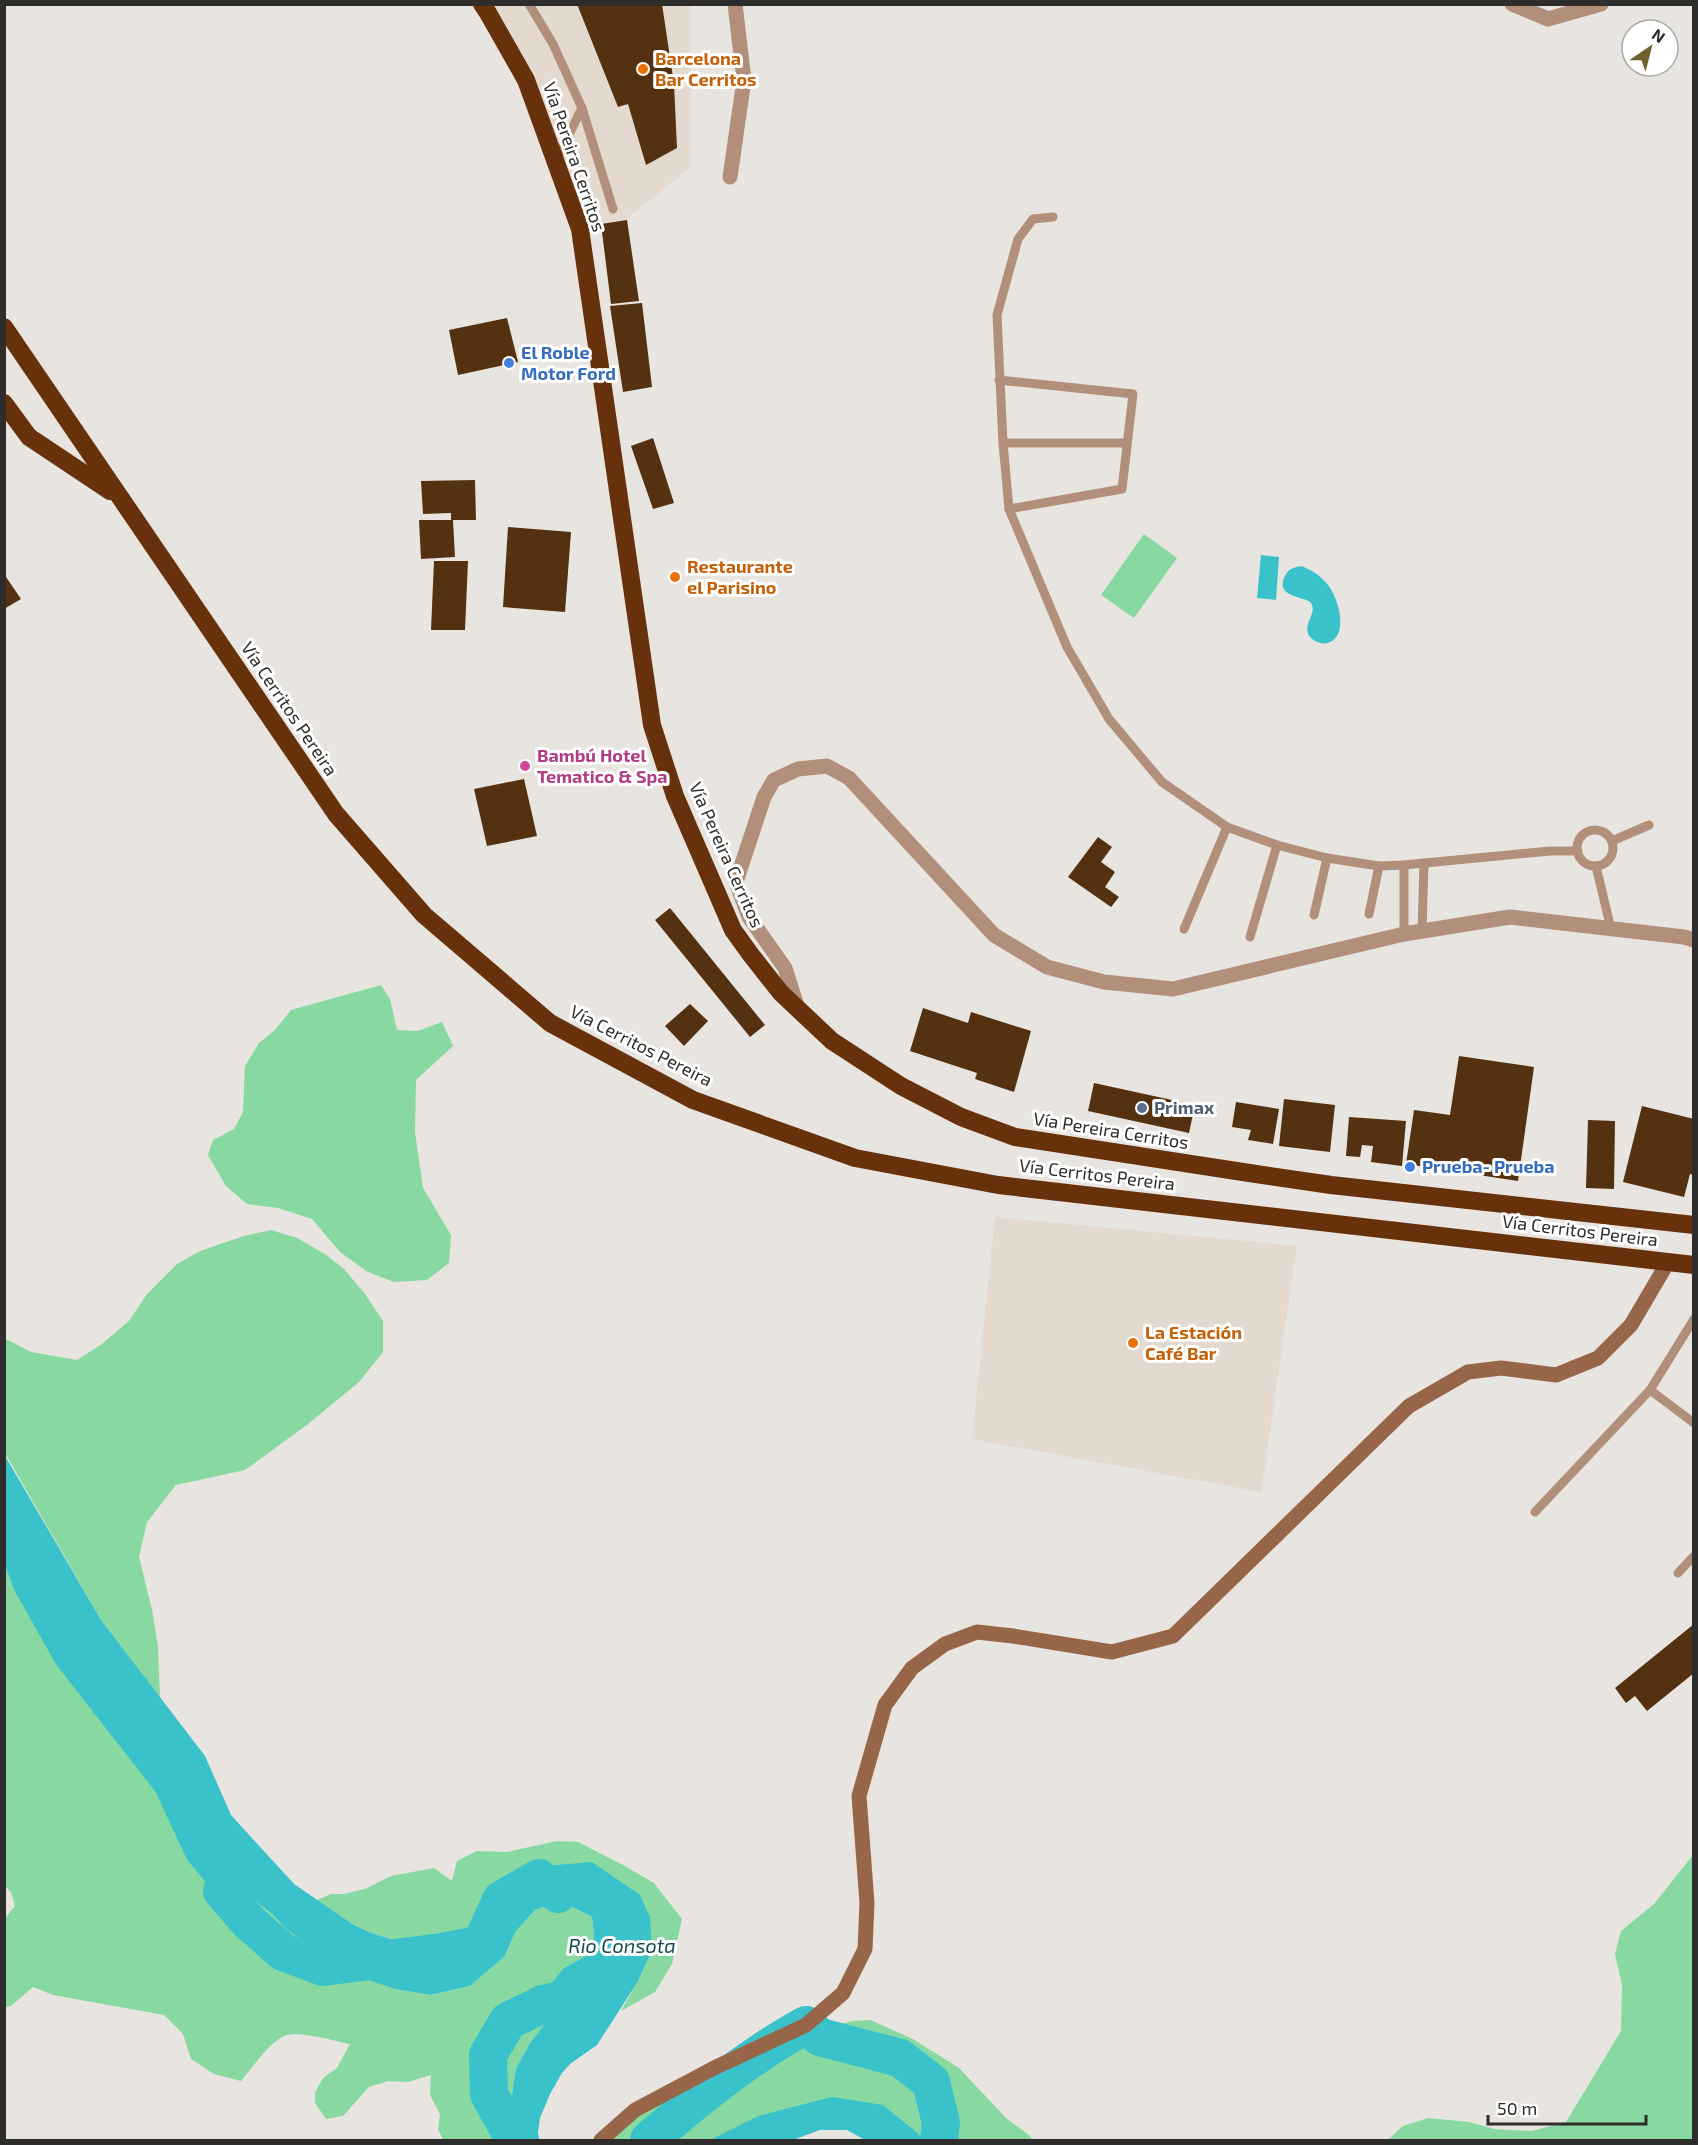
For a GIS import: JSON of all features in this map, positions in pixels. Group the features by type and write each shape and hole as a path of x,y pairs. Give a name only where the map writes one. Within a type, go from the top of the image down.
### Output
{"highway":[{"name":"Vía Pereira Cerritos","path":"482,4 526,80 580,229 652,725 675,796 733,930 781,993 832,1041 901,1086 961,1117 1015,1137 1331,1185 1694,1225"},
{"name":"Vía Cerritos Pereira","path":"4,327 336,814 424,915 550,1023 693,1100 855,1158 998,1185 1694,1265"},
{"path":"4,403 29,437 119,497"}],"street":[{"path":"730,177 744,80 735,4"},
{"path":"1512,4 1548,19 1601,4"},
{"path":"799,1011 785,968 749,917 736,882 764,797 774,780 798,769 827,766 849,778 994,935 1047,967 1104,982 1173,989 1404,934 1510,917 1694,940"},
{"path":"601,2140 635,2110 714,2068 806,2025 843,1993 865,1949 867,1903 859,1796 885,1705 912,1668 945,1644 977,1632 1112,1652 1173,1636 1409,1406 1468,1372 1501,1368 1556,1375 1598,1358 1631,1325 1668,1262"}],"lane":[{"path":"529,4 553,44 582,108 613,209"},
{"path":"556,161 582,108"},
{"path":"1053,217 1033,219 1018,239 997,315 999,380 1009,509 1055,624 1066,647 1109,719 1162,782 1227,827 1276,845 1327,858 1379,866 1550,851 1578,851"},
{"path":"999,380 1133,394 1122,489 1009,509"},
{"path":"1003,443 1126,443"},
{"path":"1612,841 1649,825"},
{"path":"1184,929 1227,827"},
{"path":"1599,830 1607,834 1612,841 1611,858 1604,864 1596,866 1581,859 1578,842 1583,835 1599,830"},
{"path":"1250,937 1276,845"},
{"path":"1314,915 1327,858"},
{"path":"1422,931 1424,863"},
{"path":"1404,865 1404,934"},
{"path":"1369,914 1379,866"},
{"path":"1596,866 1611,929"},
{"path":"1535,1512 1650,1390 1694,1319"},
{"path":"1650,1390 1694,1423"},
{"path":"1678,1574 1694,1556"}],"shaded area":[{"path":"482,5 691,5 690,168 626,219 580,229 556,161"},
{"name":"La Estación Café Bar","path":"995,1217 1297,1246 1261,1492 972,1439"}],"green space":[{"path":"1144,534 1177,558 1134,618 1101,595"},
{"path":"381,985 390,999 397,1030 418,1031 442,1022 453,1046 416,1080 415,1132 423,1188 451,1235 449,1263 427,1280 394,1282 368,1272 340,1252 312,1219 278,1208 247,1204 226,1186 208,1155 213,1140 234,1129 243,1112 245,1066 259,1043 275,1030 291,1010"},
{"path":"271,1230 297,1238 325,1254 344,1269 365,1294 383,1321 383,1352 359,1382 308,1424 245,1470 176,1485 147,1522 139,1557 158,1646 160,1698 101,1620 5,1453 4,1338 31,1352 77,1360 102,1344 129,1321 147,1294 177,1264 200,1251 244,1236"},
{"path":"4,1539 90,1665 136,1715 172,1782 203,1849 228,1879 272,1914 285,1928 396,1989 430,1995 470,1986 504,1957 516,1931 535,1910 549,1905 573,1907 592,1917 594,1935 590,1958 563,2000 530,2043 516,2068 511,2100 511,2140 443,2140 438,2129 440,2114 430,2095 431,2075 408,2082 388,2081 369,2087 343,2116 326,2119 315,2103 315,2093 323,2078 337,2068 350,2044 307,2035 284,2036 267,2050 241,2081 214,2074 191,2059 183,2034 164,2015 53,1995 33,1987 11,2006 5,2007 5,1918 15,1906 11,1892 4,1885"},
{"path":"557,1841 578,1842 654,1883 682,1919 672,1964 655,1992 621,2011 652,1951 532,1867 481,1944 424,1950 354,1925 317,1900 331,1894 365,1889 391,1876 434,1868 452,1881 457,1861 477,1851 507,1852"},
{"path":"1693,1855 1693,2140 1388,2140 1403,2126 1428,2118 1469,2122 1494,2129 1532,2131 1566,2122 1621,2031 1622,1985 1615,1954 1621,1931 1654,1904"},
{"path":"870,2020 913,2039 959,2068 1007,2119 1033,2140 923,2140 918,2133 883,2105 710,2140 601,2140 635,2110 806,2025 827,2028 852,2021"}],"water":[{"path":"1261,555 1279,557 1276,600 1257,598"},
{"path":"1302,566 1323,579 1335,598 1340,616 1339,633 1328,643 1315,641 1307,632 1313,607 1311,603 1291,595 1283,588 1286,574 1293,568"},
{"name":"Rio Consota","path":"4,1454 101,1620 205,1756 231,1815 294,1884 354,1925 424,1950 481,1944 532,1867 592,1862 640,1895 650,1917 652,1951 637,1983 597,2045 570,2064 562,2073 540,2118 537,2140 511,2140 511,2100 516,2068 530,2043 563,2000 590,1958 594,1935 592,1917 573,1907 549,1905 535,1910 516,1931 504,1957 470,1986 430,1995 396,1989 362,1978 323,1955 285,1928 272,1914 228,1879 203,1849 172,1782 136,1715 90,1665 32,1583 5,1539"},
{"path":"832,2097 883,2105 918,2133 923,2140 865,2140 847,2130 820,2130 793,2140 710,2140 758,2116"}],"building":[{"path":"577,4 662,4 674,84 677,148 646,165 628,104 618,107"},
{"path":"627,220 639,301 611,304 601,224"},
{"path":"642,303 652,387 623,392 610,306"},
{"path":"507,318 518,362 458,375 449,330"},
{"path":"653,438 674,503 653,509 631,446"},
{"path":"475,480 476,520 453,520 455,557 421,559 419,520 451,520 451,513 423,514 421,481"},
{"path":"508,527 571,532 565,612 503,607"},
{"path":"434,561 468,561 465,630 431,630"},
{"path":"4,574 21,599 4,609"},
{"path":"524,779 537,836 487,846 474,789"},
{"path":"1098,837 1112,847 1101,862 1115,872 1105,887 1119,897 1111,907 1068,877"},
{"path":"670,908 765,1025 750,1037 655,920"},
{"path":"690,1004 708,1021 684,1046 665,1026"},
{"path":"923,1008 968,1023 971,1012 1031,1031 1014,1092 975,1079 977,1073 910,1051"},
{"path":"1459,1056 1534,1067 1518,1181 1406,1164 1414,1110 1450,1115"},
{"name":"Primax","path":"1094,1083 1195,1105 1189,1133 1088,1111"},
{"path":"1284,1099 1335,1105 1330,1152 1279,1146"},
{"path":"1236,1102 1279,1109 1273,1144 1248,1140 1251,1130 1232,1127"},
{"path":"1642,1106 1694,1119 1694,1175 1690,1174 1684,1197 1623,1182"},
{"path":"1349,1117 1406,1121 1402,1166 1371,1162 1373,1146 1362,1145 1360,1157 1346,1156"},
{"path":"1588,1120 1615,1121 1614,1189 1586,1188"},
{"path":"1694,1624 1694,1673 1647,1711 1635,1696 1626,1703 1615,1688"}],"waterway":[{"path":"4,1508 32,1583 72,1654 172,1782 203,1849 228,1879 222,1891 249,1922 283,1952 323,1967 442,1952 481,1944 501,1900 539,1878 558,1894"},
{"path":"520,2140 509,2130 489,2094 488,2055 508,2021 543,2004 563,2000 576,1983 612,1964 616,1956"},
{"path":"649,2140 744,2064 806,2025 820,2037 900,2058 931,2082 941,2123 939,2140"}],"place":[{"name":"Barcelona Bar Cerritos","path":"643,69"},
{"name":"El Roble Motor Ford","path":"509,363"},
{"name":"Restaurante el Parisino","path":"675,577"},
{"name":"Bambú Hotel Tematico & Spa","path":"525,766"},
{"name":"Primax","path":"1142,1108"},
{"name":"Prueba- Prueba","path":"1410,1167"},
{"name":"La Estación Café Bar","path":"1133,1343"}]}
